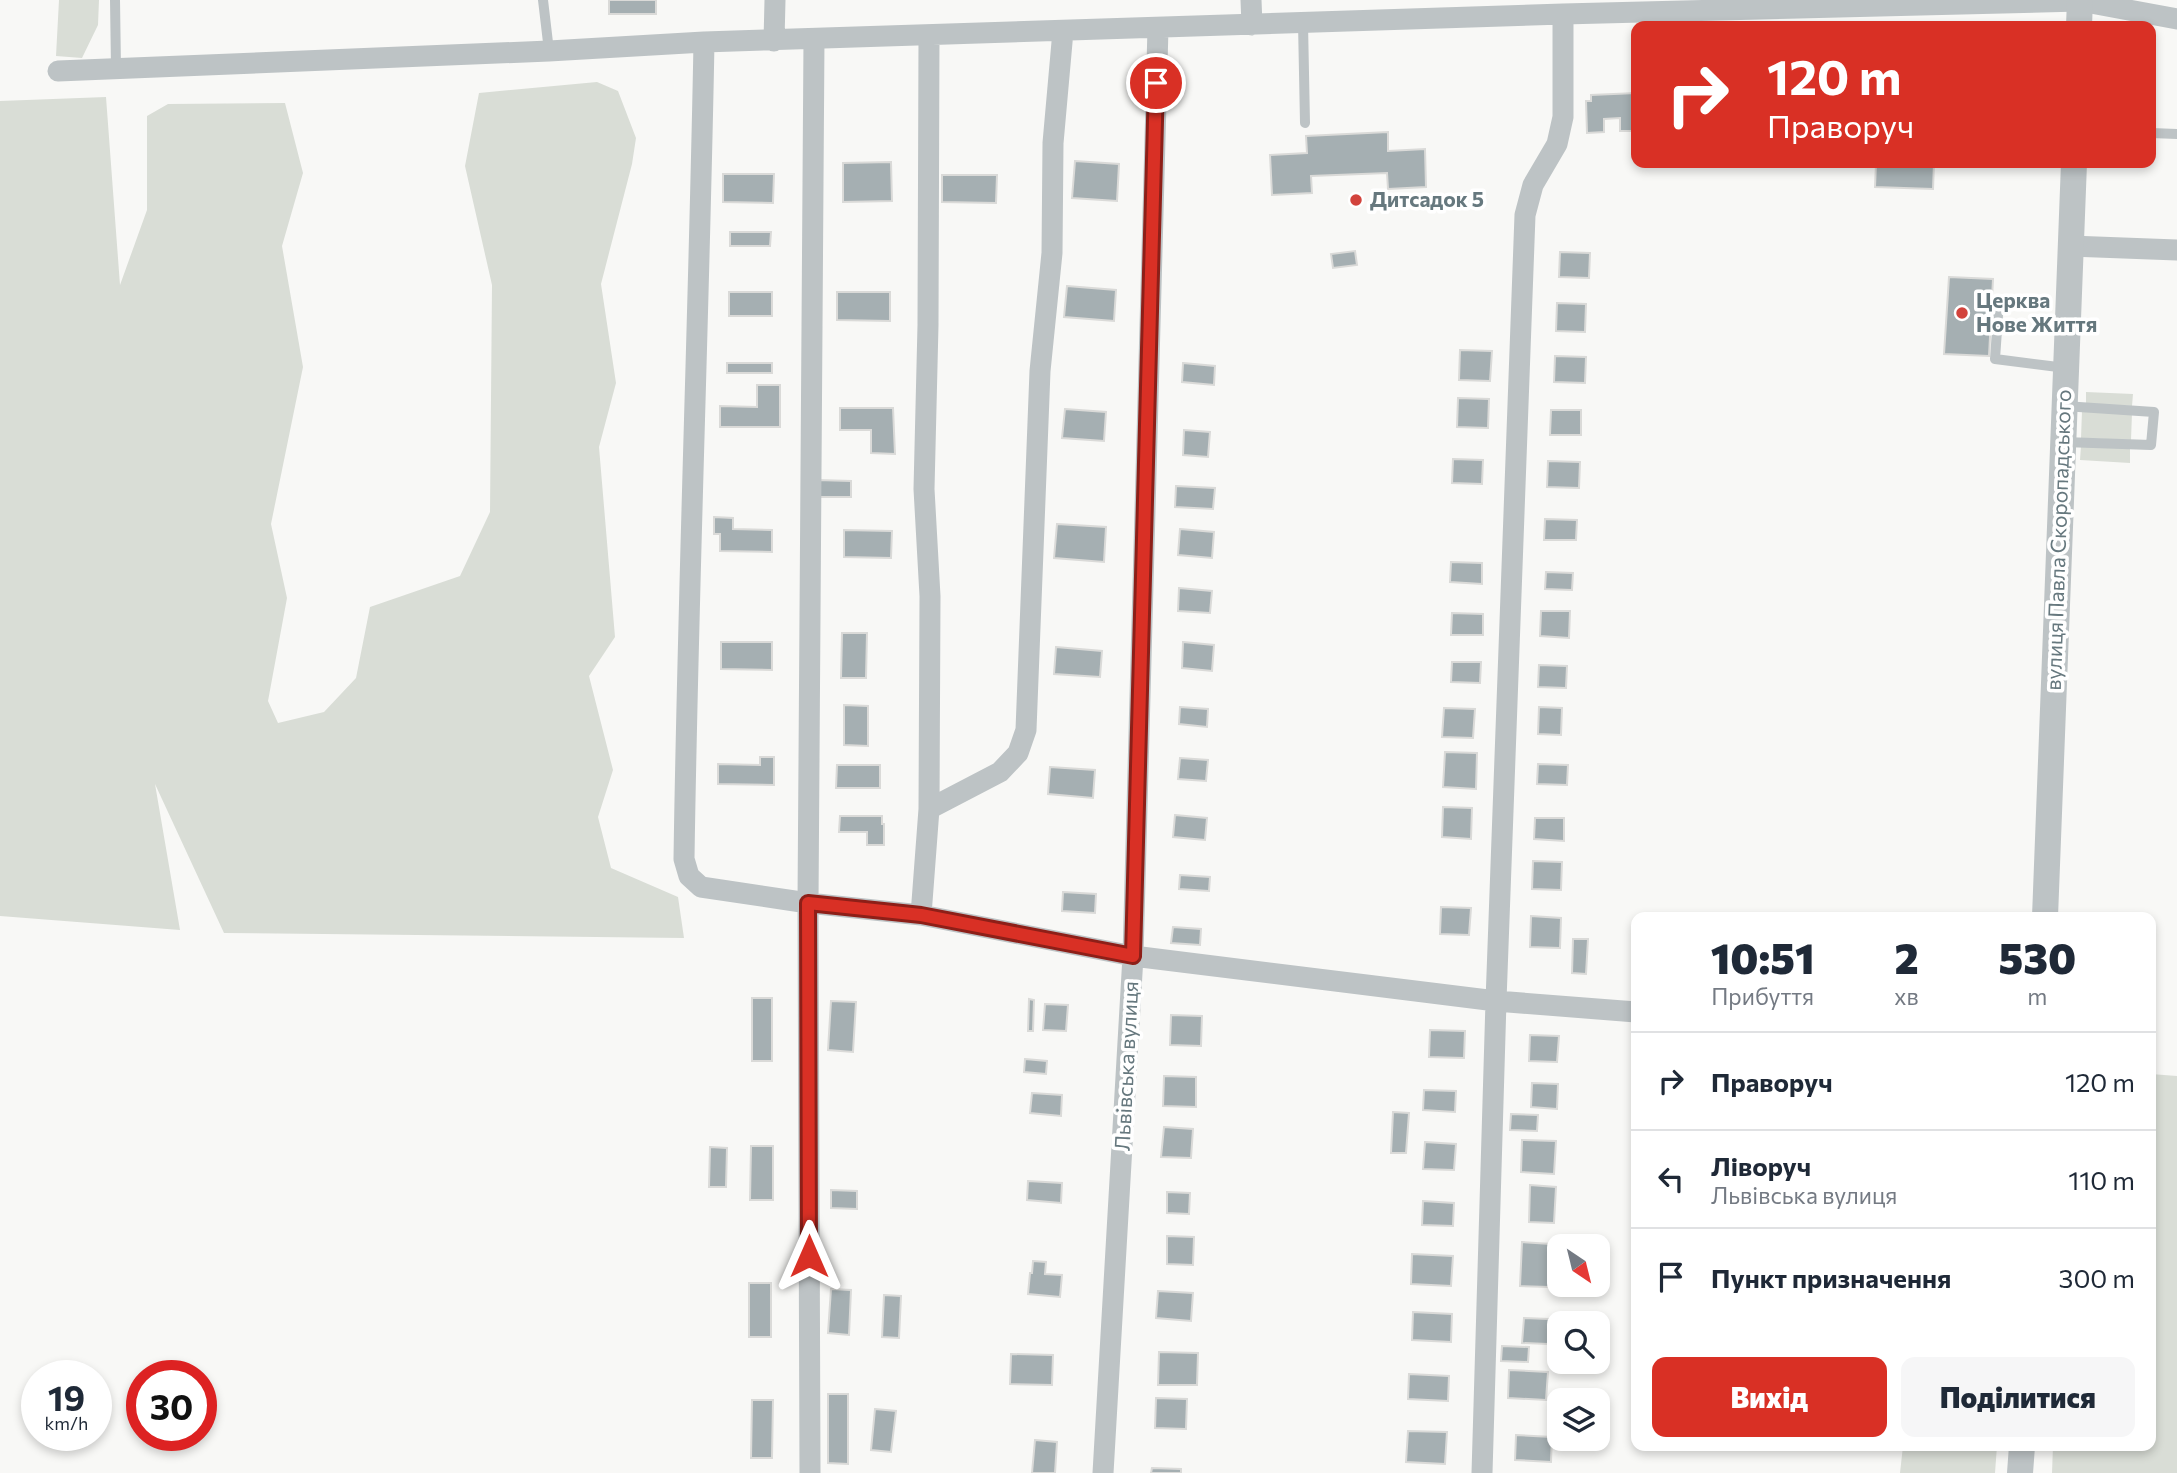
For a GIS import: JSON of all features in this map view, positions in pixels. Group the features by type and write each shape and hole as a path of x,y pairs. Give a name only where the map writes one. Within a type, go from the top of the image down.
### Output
{"street":[{"path":"774,41 775,0"},
{"path":"1251,0 1252,25"},
{"path":"58,71 704,42 1563,15 2079,9 2177,19"},
{"path":"1482,1473 1496,1001 1525,215 1533,185 1557,144 1563,117 1563,15"},
{"name":"Львівська вулиця","path":"1103,1473 1133,956 1158,28"},
{"path":"929,809 1000,772 1018,753 1026,730 1040,371 1052,253 1053,143 1063,31"},
{"path":"921,915 929,809 930,596 924,489 928,325 929,36"},
{"path":"810,1473 808,903 814,39"},
{"path":"704,42 699,303 687,631 684,859 689,876 701,887 808,903 921,915 1133,956 1496,1001 1631,1013"},
{"name":"вулиця Павла Скоропадського","path":"2045,912 2074,168"},
{"path":"2070,246 2177,250"},
{"path":"2020,1473 2022,1451"}],"lane":[{"path":"114,0 116,68"},
{"path":"543,0 549,51"},
{"path":"1303,23 1305,123"},
{"path":"2156,133 2177,134"},
{"path":"1999,301 1995,359 2066,368"},
{"path":"2063,442 2151,445 2154,412 2064,406"}],"shaded area":[{"path":"59,0 99,0 98,25 82,58 56,56"},
{"path":"597,82 618,91 636,138 632,164 601,284 616,383 599,447 615,637 589,676 613,770 598,817 611,868 678,897 684,938 224,933 155,784 180,930 0,916 0,101 106,97 120,285 147,210 147,116 168,104 285,103 303,173 282,246 303,367 271,524 287,598 268,701 278,723 324,712 356,678 370,607 460,576 490,512 492,285 465,166 479,93"},
{"path":"2086,392 2133,394 2132,406 2086,404"},
{"path":"2082,411 2132,413 2131,440 2081,438"},
{"path":"2081,446 2130,448 2130,463 2080,460"},
{"path":"2156,1074 2177,1076 2177,1473 2052,1473 2053,1451 2156,1451"},
{"path":"1902,1451 1997,1451 1995,1473 1900,1473"}],"building":[{"path":"609,0 656,0 656,14 609,14"},
{"path":"1631,93 1631,131 1620,131 1620,118 1604,119 1604,132 1587,133 1586,101 1591,101 1591,95"},
{"path":"1388,132 1388,151 1425,149 1426,187 1388,189 1387,173 1311,176 1312,193 1272,195 1270,155 1307,153 1306,136"},
{"path":"1075,161 1119,164 1117,201 1072,198"},
{"path":"891,162 892,201 843,202 843,163"},
{"path":"1876,168 1934,168 1933,189 1875,187"},
{"path":"723,174 774,174 773,203 723,202"},
{"path":"942,175 997,175 996,203 942,202"},
{"path":"730,232 771,232 770,246 730,246"},
{"path":"1355,251 1357,265 1333,268 1331,254"},
{"path":"1560,252 1590,253 1589,278 1559,277"},
{"path":"1949,277 1993,279 1989,356 1944,354"},
{"path":"1067,286 1116,290 1114,321 1064,317"},
{"path":"729,292 772,292 772,316 729,316"},
{"path":"837,292 890,292 890,321 837,320"},
{"path":"1557,303 1586,304 1585,332 1556,331"},
{"path":"1460,350 1492,351 1490,381 1459,380"},
{"path":"1555,356 1586,357 1585,383 1554,382"},
{"path":"727,363 772,363 772,373 727,373"},
{"path":"1183,363 1215,366 1214,385 1182,382"},
{"path":"757,385 780,385 780,427 720,427 720,406 757,407"},
{"path":"1458,398 1489,399 1488,428 1457,427"},
{"path":"840,408 893,408 895,454 871,453 871,430 840,430"},
{"path":"1065,409 1106,412 1104,441 1062,438"},
{"path":"1551,410 1581,410 1581,435 1550,435"},
{"path":"1184,430 1210,432 1208,457 1183,455"},
{"path":"1453,459 1483,460 1482,484 1452,483"},
{"path":"1548,461 1580,462 1579,488 1547,487"},
{"path":"817,480 851,481 851,497 817,497"},
{"path":"1176,486 1215,488 1213,509 1175,507"},
{"path":"714,517 733,518 733,529 772,530 772,552 720,551 720,534 714,534"},
{"path":"1545,519 1577,520 1576,540 1544,540"},
{"path":"1057,524 1106,527 1104,562 1054,558"},
{"path":"1180,529 1214,532 1212,558 1178,555"},
{"path":"844,530 892,531 891,558 844,557"},
{"path":"1451,562 1482,563 1482,584 1450,582"},
{"path":"1546,572 1573,573 1572,590 1545,589"},
{"path":"1179,588 1212,591 1210,613 1178,611"},
{"path":"1541,611 1570,611 1569,638 1540,636"},
{"path":"1452,613 1483,614 1483,635 1451,635"},
{"path":"842,633 867,633 866,678 841,678"},
{"path":"721,642 772,642 772,670 721,669"},
{"path":"1183,642 1214,645 1212,671 1182,668"},
{"path":"1056,647 1102,651 1100,677 1054,674"},
{"path":"1452,662 1481,662 1480,683 1451,682"},
{"path":"1539,665 1567,666 1566,688 1538,687"},
{"path":"844,705 868,706 868,746 844,745"},
{"path":"1180,707 1208,709 1207,727 1179,724"},
{"path":"1539,707 1562,708 1561,735 1538,734"},
{"path":"1444,708 1475,709 1473,738 1442,737"},
{"path":"1445,752 1477,753 1476,789 1443,787"},
{"path":"760,757 774,757 774,785 718,784 718,764 760,765"},
{"path":"1180,758 1208,760 1206,781 1178,779"},
{"path":"1538,764 1568,765 1567,785 1537,784"},
{"path":"837,765 880,765 880,788 836,788"},
{"path":"1050,767 1095,770 1093,798 1048,794"},
{"path":"1443,807 1472,808 1471,839 1442,837"},
{"path":"1175,815 1207,818 1205,840 1173,837"},
{"path":"840,816 882,816 884,845 867,845 867,832 839,832"},
{"path":"1535,818 1564,818 1564,841 1534,839"},
{"path":"1533,861 1562,862 1561,890 1532,889"},
{"path":"1180,875 1210,877 1209,891 1179,889"},
{"path":"1063,892 1096,894 1095,913 1062,911"},
{"path":"1441,907 1471,908 1469,935 1440,934"},
{"path":"1531,916 1561,918 1560,948 1530,947"},
{"path":"1173,927 1201,929 1200,945 1171,943"},
{"path":"1573,939 1588,939 1586,974 1572,973"},
{"path":"752,998 772,998 772,1061 752,1061"},
{"path":"1029,999 1034,1000 1033,1031 1028,1031"},
{"path":"831,1001 856,1002 853,1052 828,1050"},
{"path":"1045,1004 1068,1005 1066,1031 1043,1030"},
{"path":"1171,1015 1202,1016 1201,1046 1170,1045"},
{"path":"1430,1030 1465,1031 1464,1058 1429,1057"},
{"path":"1530,1035 1559,1036 1557,1062 1529,1061"},
{"path":"1025,1059 1047,1061 1046,1074 1024,1072"},
{"path":"1164,1076 1196,1077 1196,1107 1163,1106"},
{"path":"1532,1083 1558,1084 1557,1109 1531,1107"},
{"path":"1424,1090 1456,1091 1455,1112 1423,1110"},
{"path":"1032,1093 1062,1095 1061,1116 1030,1113"},
{"path":"1393,1112 1409,1113 1406,1153 1391,1153"},
{"path":"1511,1114 1538,1115 1537,1131 1510,1130"},
{"path":"1164,1127 1193,1129 1191,1158 1161,1157"},
{"path":"1522,1140 1556,1141 1554,1174 1521,1172"},
{"path":"1425,1142 1456,1144 1454,1170 1423,1169"},
{"path":"751,1146 773,1146 773,1200 750,1200"},
{"path":"710,1147 727,1148 726,1187 709,1187"},
{"path":"1028,1181 1062,1183 1061,1203 1027,1200"},
{"path":"1530,1185 1556,1187 1554,1223 1529,1222"},
{"path":"831,1190 857,1191 857,1209 831,1208"},
{"path":"1167,1192 1190,1193 1189,1214 1167,1213"},
{"path":"1423,1201 1454,1203 1453,1226 1422,1225"},
{"path":"1167,1236 1194,1237 1193,1265 1167,1264"},
{"path":"1522,1242 1547,1244 1547,1287 1520,1286"},
{"path":"1412,1254 1453,1256 1451,1286 1411,1284"},
{"path":"1033,1261 1046,1262 1045,1274 1062,1275 1060,1297 1028,1294"},
{"path":"749,1283 771,1283 771,1337 749,1337"},
{"path":"831,1289 851,1290 849,1335 828,1333"},
{"path":"1158,1291 1193,1293 1191,1321 1156,1318"},
{"path":"884,1295 901,1296 899,1338 882,1337"},
{"path":"1413,1312 1452,1314 1451,1342 1412,1340"},
{"path":"1524,1318 1547,1319 1547,1344 1522,1343"},
{"path":"1502,1346 1529,1347 1528,1362 1501,1361"},
{"path":"1159,1352 1198,1353 1197,1385 1158,1385"},
{"path":"1011,1354 1053,1355 1052,1385 1010,1384"},
{"path":"1509,1370 1547,1372 1546,1400 1508,1398"},
{"path":"1409,1374 1449,1376 1448,1401 1408,1399"},
{"path":"828,1394 848,1394 848,1464 828,1463"},
{"path":"1156,1398 1187,1399 1186,1429 1155,1428"},
{"path":"752,1400 773,1400 772,1458 751,1458"},
{"path":"875,1409 896,1411 891,1452 871,1450"},
{"path":"1408,1431 1447,1432 1445,1464 1406,1462"},
{"path":"1516,1435 1547,1437 1547,1451 1551,1451 1551,1462 1515,1460"},
{"path":"1035,1440 1057,1442 1055,1473 1032,1473"},
{"path":"1152,1468 1181,1469 1181,1473 1151,1473"}],"place":[{"name":"Дитсадок 5","path":"1356,200"},
{"name":"Церква Нове Життя","path":"1962,313"}],"route":[{"path":"809,1256 808,903 921,915 1133,956 1156,83"}]}
